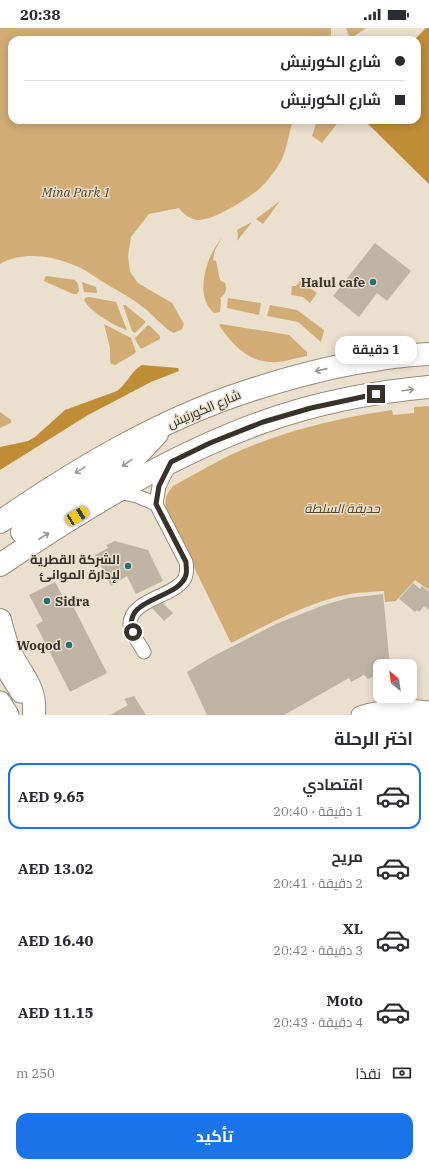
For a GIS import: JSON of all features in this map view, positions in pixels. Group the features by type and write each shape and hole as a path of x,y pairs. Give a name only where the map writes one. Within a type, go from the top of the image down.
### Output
{"highway":[{"name":"شارع الكورنيش","path":"0,522 27,503 125,444 164,425 223,400 278,382 323,370 380,359 429,354"},
{"path":"0,565 50,532 118,492 171,462 210,443 263,422 311,408 355,398 429,387"},
{"path":"0,547 127,463 147,445 164,425"},
{"path":"0,510 27,503"},
{"path":"0,620 8,649 32,692 35,713"}],"main road":[{"path":"0,658 35,713"},
{"path":"0,702 8,715"}],"street":[{"path":"144,652 130,625 131,617 140,606 182,583 186,576 187,570 186,562 156,504 159,486 171,462"},
{"path":"118,492 137,496 156,504"},
{"path":"360,715 389,709 420,711"}],"green space":[{"name":"Mina Park 1","path":"0,28 331,28 331,36 8,36 8,124 292,124 281,161 269,179 253,194 230,209 205,219 196,220 190,218 179,208 149,214 131,237 128,256 130,272 138,283 172,303 184,324 182,329 174,333 140,305 76,266 54,259 35,256 26,256 8,260 0,264"},
{"path":"346,28 365,28 354,36 349,36"},
{"path":"316,124 337,124 322,143 312,136"},
{"path":"280,201 263,224 256,219"},
{"path":"252,222 237,241 237,230"},
{"path":"222,238 215,250 213,260 216,261 220,280 225,283 226,290 224,295 220,298 220,312 214,313 204,296 204,275 211,254"},
{"path":"45,277 75,280 78,284 79,291 77,294 73,294 44,281"},
{"path":"300,281 317,293 310,303 303,297 291,295 292,286 296,286"},
{"path":"82,282 96,287 97,293 84,292"},
{"path":"89,297 116,302 127,330 97,314 87,305 84,300 85,298"},
{"path":"228,298 261,303 259,315 227,308"},
{"path":"123,305 145,321 145,323 135,333 132,331"},
{"path":"270,305 297,310 324,330 321,342 298,322 267,316"},
{"path":"104,324 131,338 136,352 115,365 111,364 110,348"},
{"path":"221,324 289,335 307,352 307,356 275,362 262,361 247,355 240,350 219,325"},
{"path":"149,325 160,336 160,339 141,349 135,338"},
{"name":"حديقة السلطة","path":"429,406 429,590 415,580 396,601 385,602 384,591 354,593 319,602 289,614 231,643 168,514 166,500 168,493 173,486 236,452 300,429 355,416 392,410 393,415 414,413 414,407"},
{"path":"0,412 11,420 11,423 0,428"}],"shaded area":[{"path":"426,28 429,28 429,184 368,124 421,124 421,36 418,36"},
{"path":"142,365 178,368 179,371 151,382 88,415 0,470 0,447 28,441 35,437 65,410 117,391"}],"building":[{"name":"Halul cafe","path":"375,243 411,271 387,301 377,293 359,317 333,296"},
{"name":"الشركة القطرية لإدارة الموانئ","path":"115,541 148,550 163,581 136,594 127,576 111,586 95,555 108,548 106,545"},
{"name":"Woqod","path":"55,582 69,608 73,606 107,673 70,692 36,625 43,621 29,595"},
{"path":"413,583 420,589 422,586 429,592 429,610 424,606 419,612 417,610 415,612 399,599"},
{"path":"383,594 389,659 373,659 373,676 368,679 364,675 351,682 349,678 284,715 207,715 187,672 210,658 276,624 324,605 348,598"},
{"path":"163,603 173,613 164,621 152,608"},
{"path":"134,696 146,715 110,715 128,705 124,699"}],"place":[{"name":"Halul cafe","path":"373,282"},
{"name":"الشركة القطرية لإدارة الموانئ","path":"128,566"},
{"name":"Sidra","path":"47,601"},
{"name":"Woqod","path":"69,645"}],"route":[{"path":"133,632 130,625 131,617 135,611 140,606 175,588 182,583 186,576 186,562 156,504 159,486 171,462 210,443 263,422 311,408 376,394"}]}
